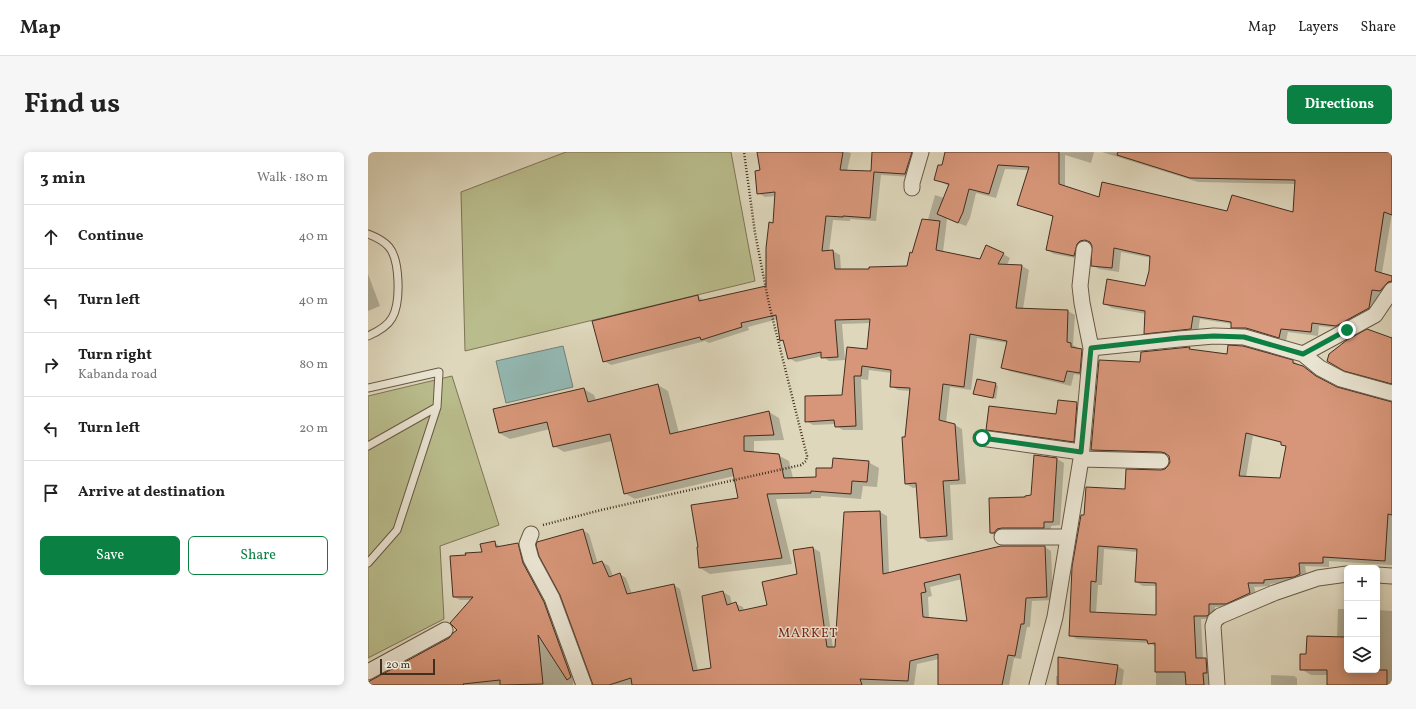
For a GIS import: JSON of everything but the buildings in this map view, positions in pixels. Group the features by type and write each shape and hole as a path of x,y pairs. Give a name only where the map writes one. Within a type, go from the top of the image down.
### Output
{"street":[{"path":"912,188 912,183 921,152"},
{"path":"1037,685 1055,617 1081,455 1091,348 1080,286 1084,249"},
{"path":"1303,354 1375,315 1392,290"},
{"path":"1091,348 1179,338 1214,336 1244,337 1303,354 1330,374 1341,379 1392,393"},
{"path":"982,438 1081,455 1162,461"},
{"path":"531,534 527,544 531,559 552,598 584,685"},
{"path":"1002,538 1068,537"},
{"path":"1217,685 1213,626 1215,620 1220,616 1274,593 1318,578 1344,574"},
{"path":"1380,575 1392,576"},
{"path":"368,672 444,630"}],"lane":[{"path":"368,234 378,238 390,247 395,262 398,286 398,305 392,319 380,331 368,336"},
{"path":"368,388 439,372 437,408 397,530 368,563"},
{"path":"368,446 437,408"}],"path":[{"path":"531,534 543,525 601,510 802,465 806,461 807,456 769,304 755,233 744,152"}],"green space":[{"path":"566,152 731,152 755,281 465,351 461,192"},
{"path":"452,376 499,525 440,546 444,619 368,658 368,396"}],"water":[{"path":"563,346 573,387 506,403 496,361"}],"district":[{"name":"MARKET","path":"808,632"}],"route":[{"path":"982,438 1081,452 1091,348 1179,338 1214,336 1244,337 1303,354 1347,330"}]}
